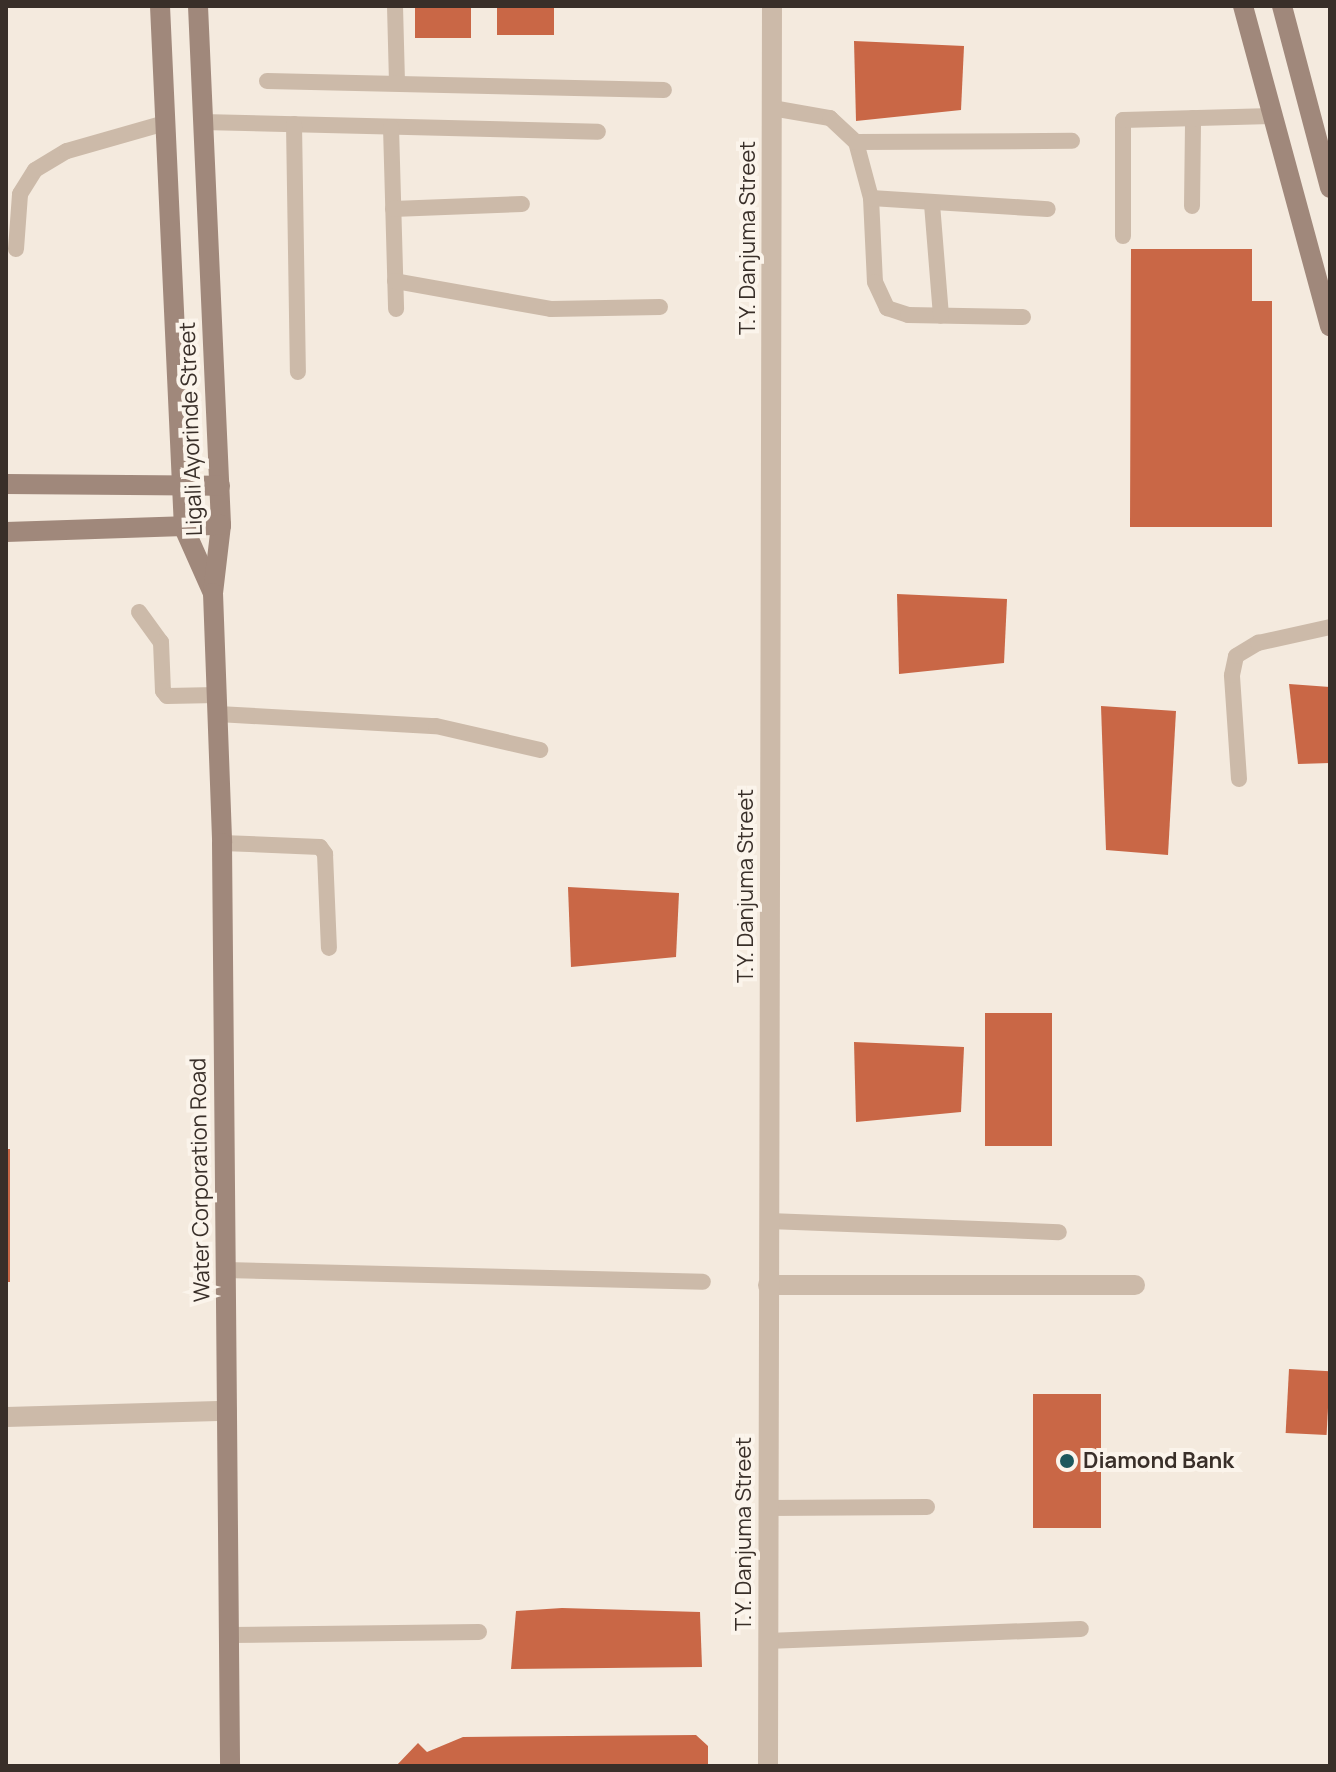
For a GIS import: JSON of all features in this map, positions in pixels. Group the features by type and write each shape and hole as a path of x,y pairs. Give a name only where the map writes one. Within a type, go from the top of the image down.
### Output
{"street":[{"name":"Ligali Ayorinde Street","path":"160,6 184,528 213,593"},
{"name":"Ligali Ayorinde Street","path":"198,6 221,525 213,593"},
{"name":"T.Y. Danjuma Street","path":"768,1766 772,6"},
{"path":"1243,6 1330,326"},
{"path":"1282,6 1330,188"},
{"path":"6,484 220,486"},
{"path":"6,532 221,525"},
{"name":"Water Corporation Road","path":"213,593 222,843 230,1766"},
{"path":"768,1285 1135,1285"},
{"path":"6,1417 227,1411"}],"lane":[{"path":"395,6 397,82"},
{"path":"267,81 664,90"},
{"path":"772,108 830,118 856,142 871,198 875,282 879,297 887,308 908,315 1023,317"},
{"path":"1123,236 1123,120 1273,116"},
{"path":"1192,206 1193,118"},
{"path":"202,122 598,132"},
{"path":"16,249 20,194 35,170 67,151 165,123"},
{"path":"294,124 298,372"},
{"path":"391,127 396,309"},
{"path":"856,142 1072,141"},
{"path":"871,198 1048,209"},
{"path":"393,209 522,204"},
{"path":"932,204 941,316"},
{"path":"395,281 551,309 660,307"},
{"path":"139,612 161,642 163,691 167,696 217,705 436,726 540,750"},
{"path":"1239,779 1232,675 1236,656 1258,643 1330,627"},
{"path":"222,843 320,847 325,854 329,948"},
{"path":"769,1221 1059,1232"},
{"path":"225,1270 703,1282"},
{"path":"768,1508 927,1507"},
{"path":"767,1641 1081,1629"},
{"path":"229,1635 479,1632"}],"building":[{"path":"415,6 471,6 471,38 415,38"},
{"path":"497,6 554,6 554,35 497,35"},
{"path":"854,41 964,46 961,110 856,121"},
{"path":"1131,249 1252,249 1252,301 1272,301 1272,527 1130,527"},
{"path":"897,594 1007,599 1004,663 899,674"},
{"path":"1289,684 1330,687 1330,763 1298,764"},
{"path":"1101,706 1176,711 1168,855 1106,850"},
{"path":"568,887 679,893 676,957 571,967"},
{"path":"985,1013 1052,1013 1052,1146 985,1146"},
{"path":"854,1042 964,1047 961,1112 856,1122"},
{"path":"6,1149 10,1149 10,1282 6,1282"},
{"path":"1289,1369 1330,1371 1327,1435 1286,1433"},
{"name":"Diamond Bank","path":"1033,1394 1101,1394 1101,1528 1033,1528"},
{"path":"562,1608 700,1612 702,1667 511,1669 516,1611"},
{"path":"696,1735 708,1746 708,1766 396,1766 418,1743 427,1752 463,1737"}],"place":[{"name":"Diamond Bank","path":"1067,1461"}]}
